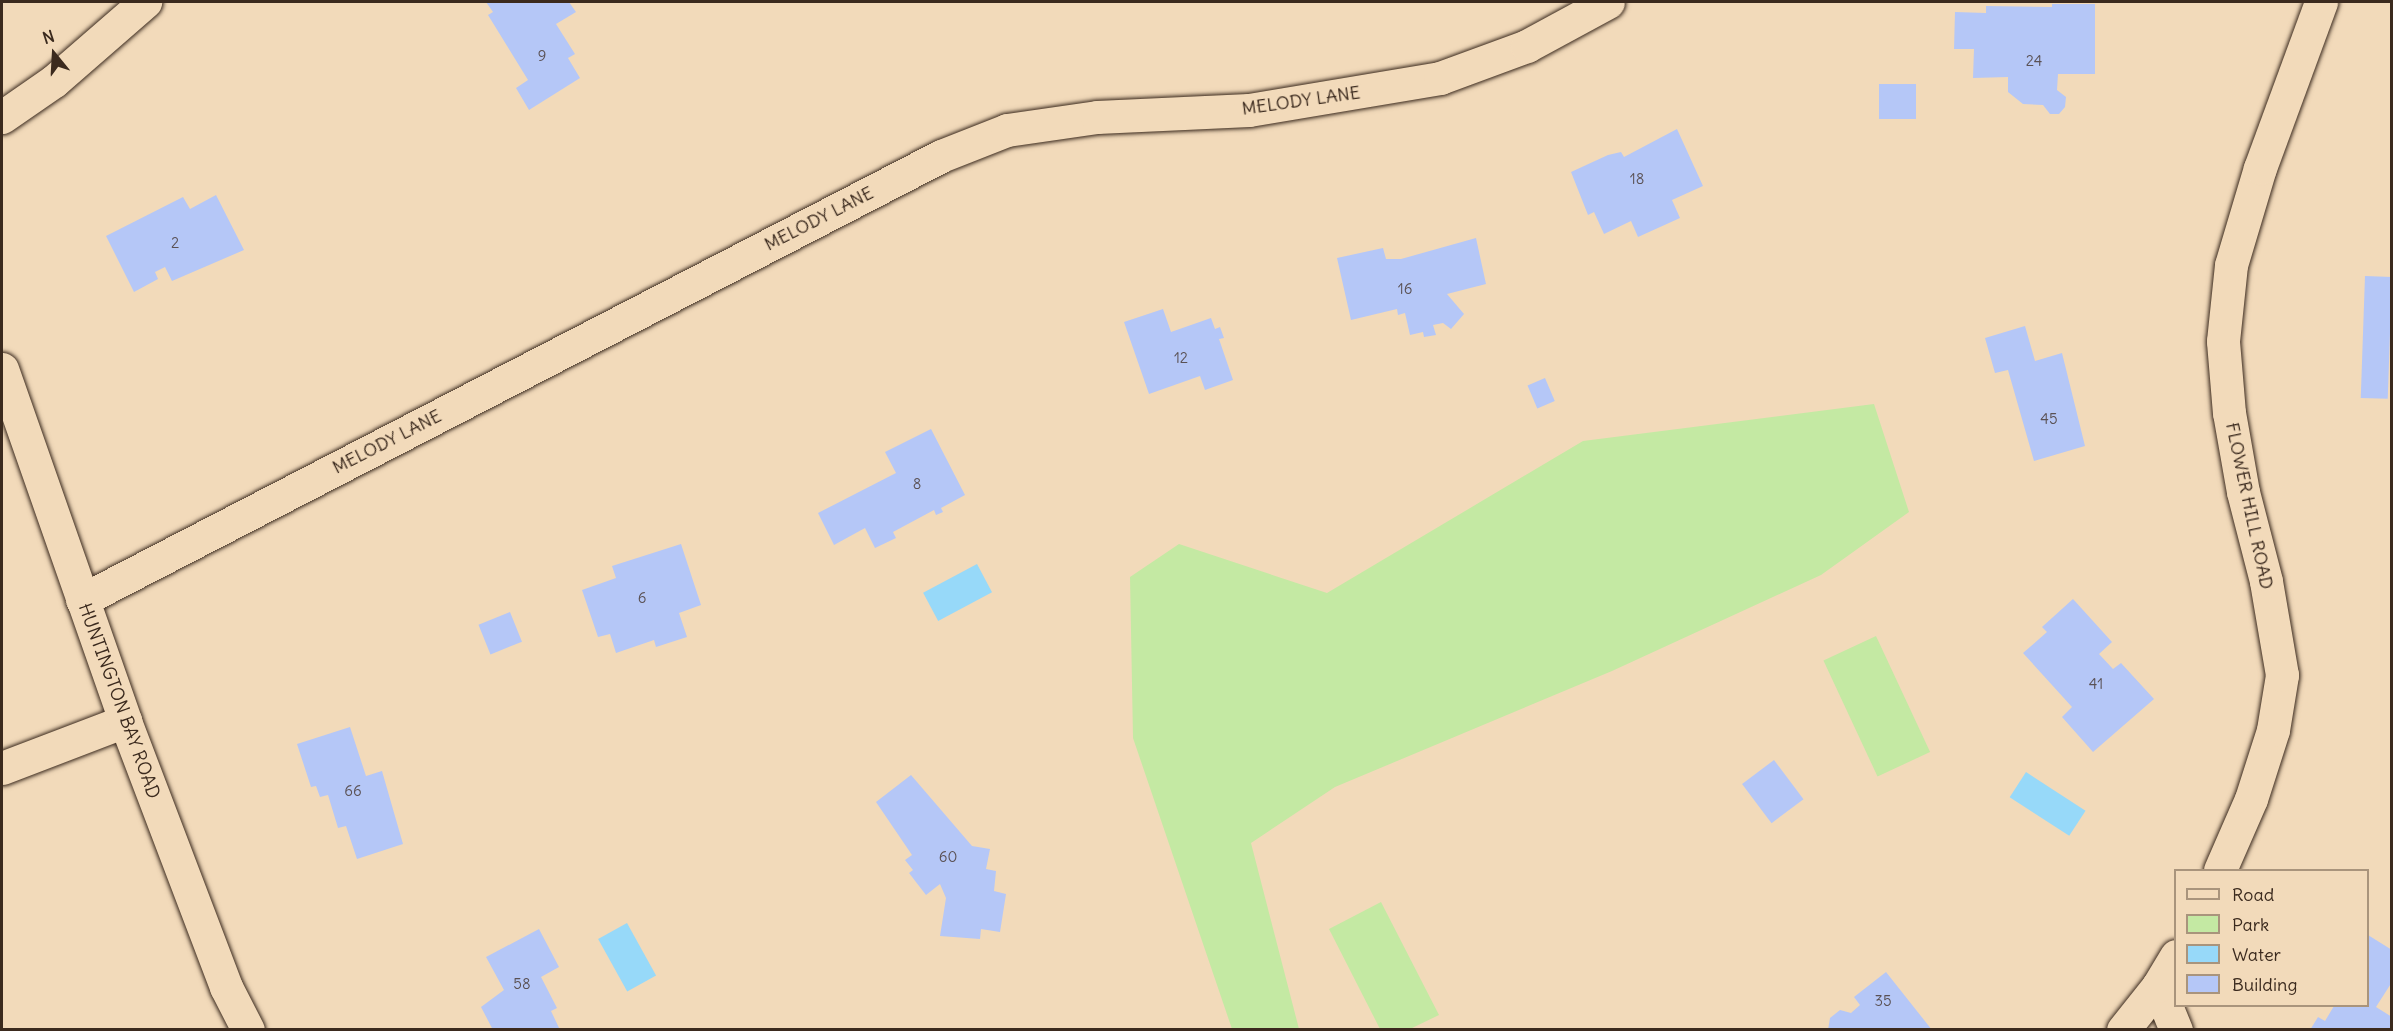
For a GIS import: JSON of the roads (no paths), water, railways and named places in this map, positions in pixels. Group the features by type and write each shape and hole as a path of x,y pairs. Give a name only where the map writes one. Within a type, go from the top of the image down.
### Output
{"street":[{"path":"2,117 54,81 145,2"},
{"name":"MELODY LANE","path":"82,600 940,156 1007,129 1097,117 1250,110 1440,78 1527,46 1608,2"},
{"name":"FLOWER HILL ROAD","path":"2220,869 2251,800 2273,730 2282,675 2266,581 2243,492 2229,413 2223,341 2231,265 2260,168 2321,2"},
{"name":"HUNTINGTON BAY ROAD","path":"2,369 125,721 226,987 248,1029"},
{"path":"2,768 125,721"},
{"path":"2123,1029 2158,986 2174,958"},
{"path":"2158,986 2176,1029"}],"water":[{"path":"977,564 992,592 938,621 923,593"},
{"path":"2026,772 2086,811 2069,836 2010,797"},
{"path":"627,923 656,975 627,991 598,939"}]}
